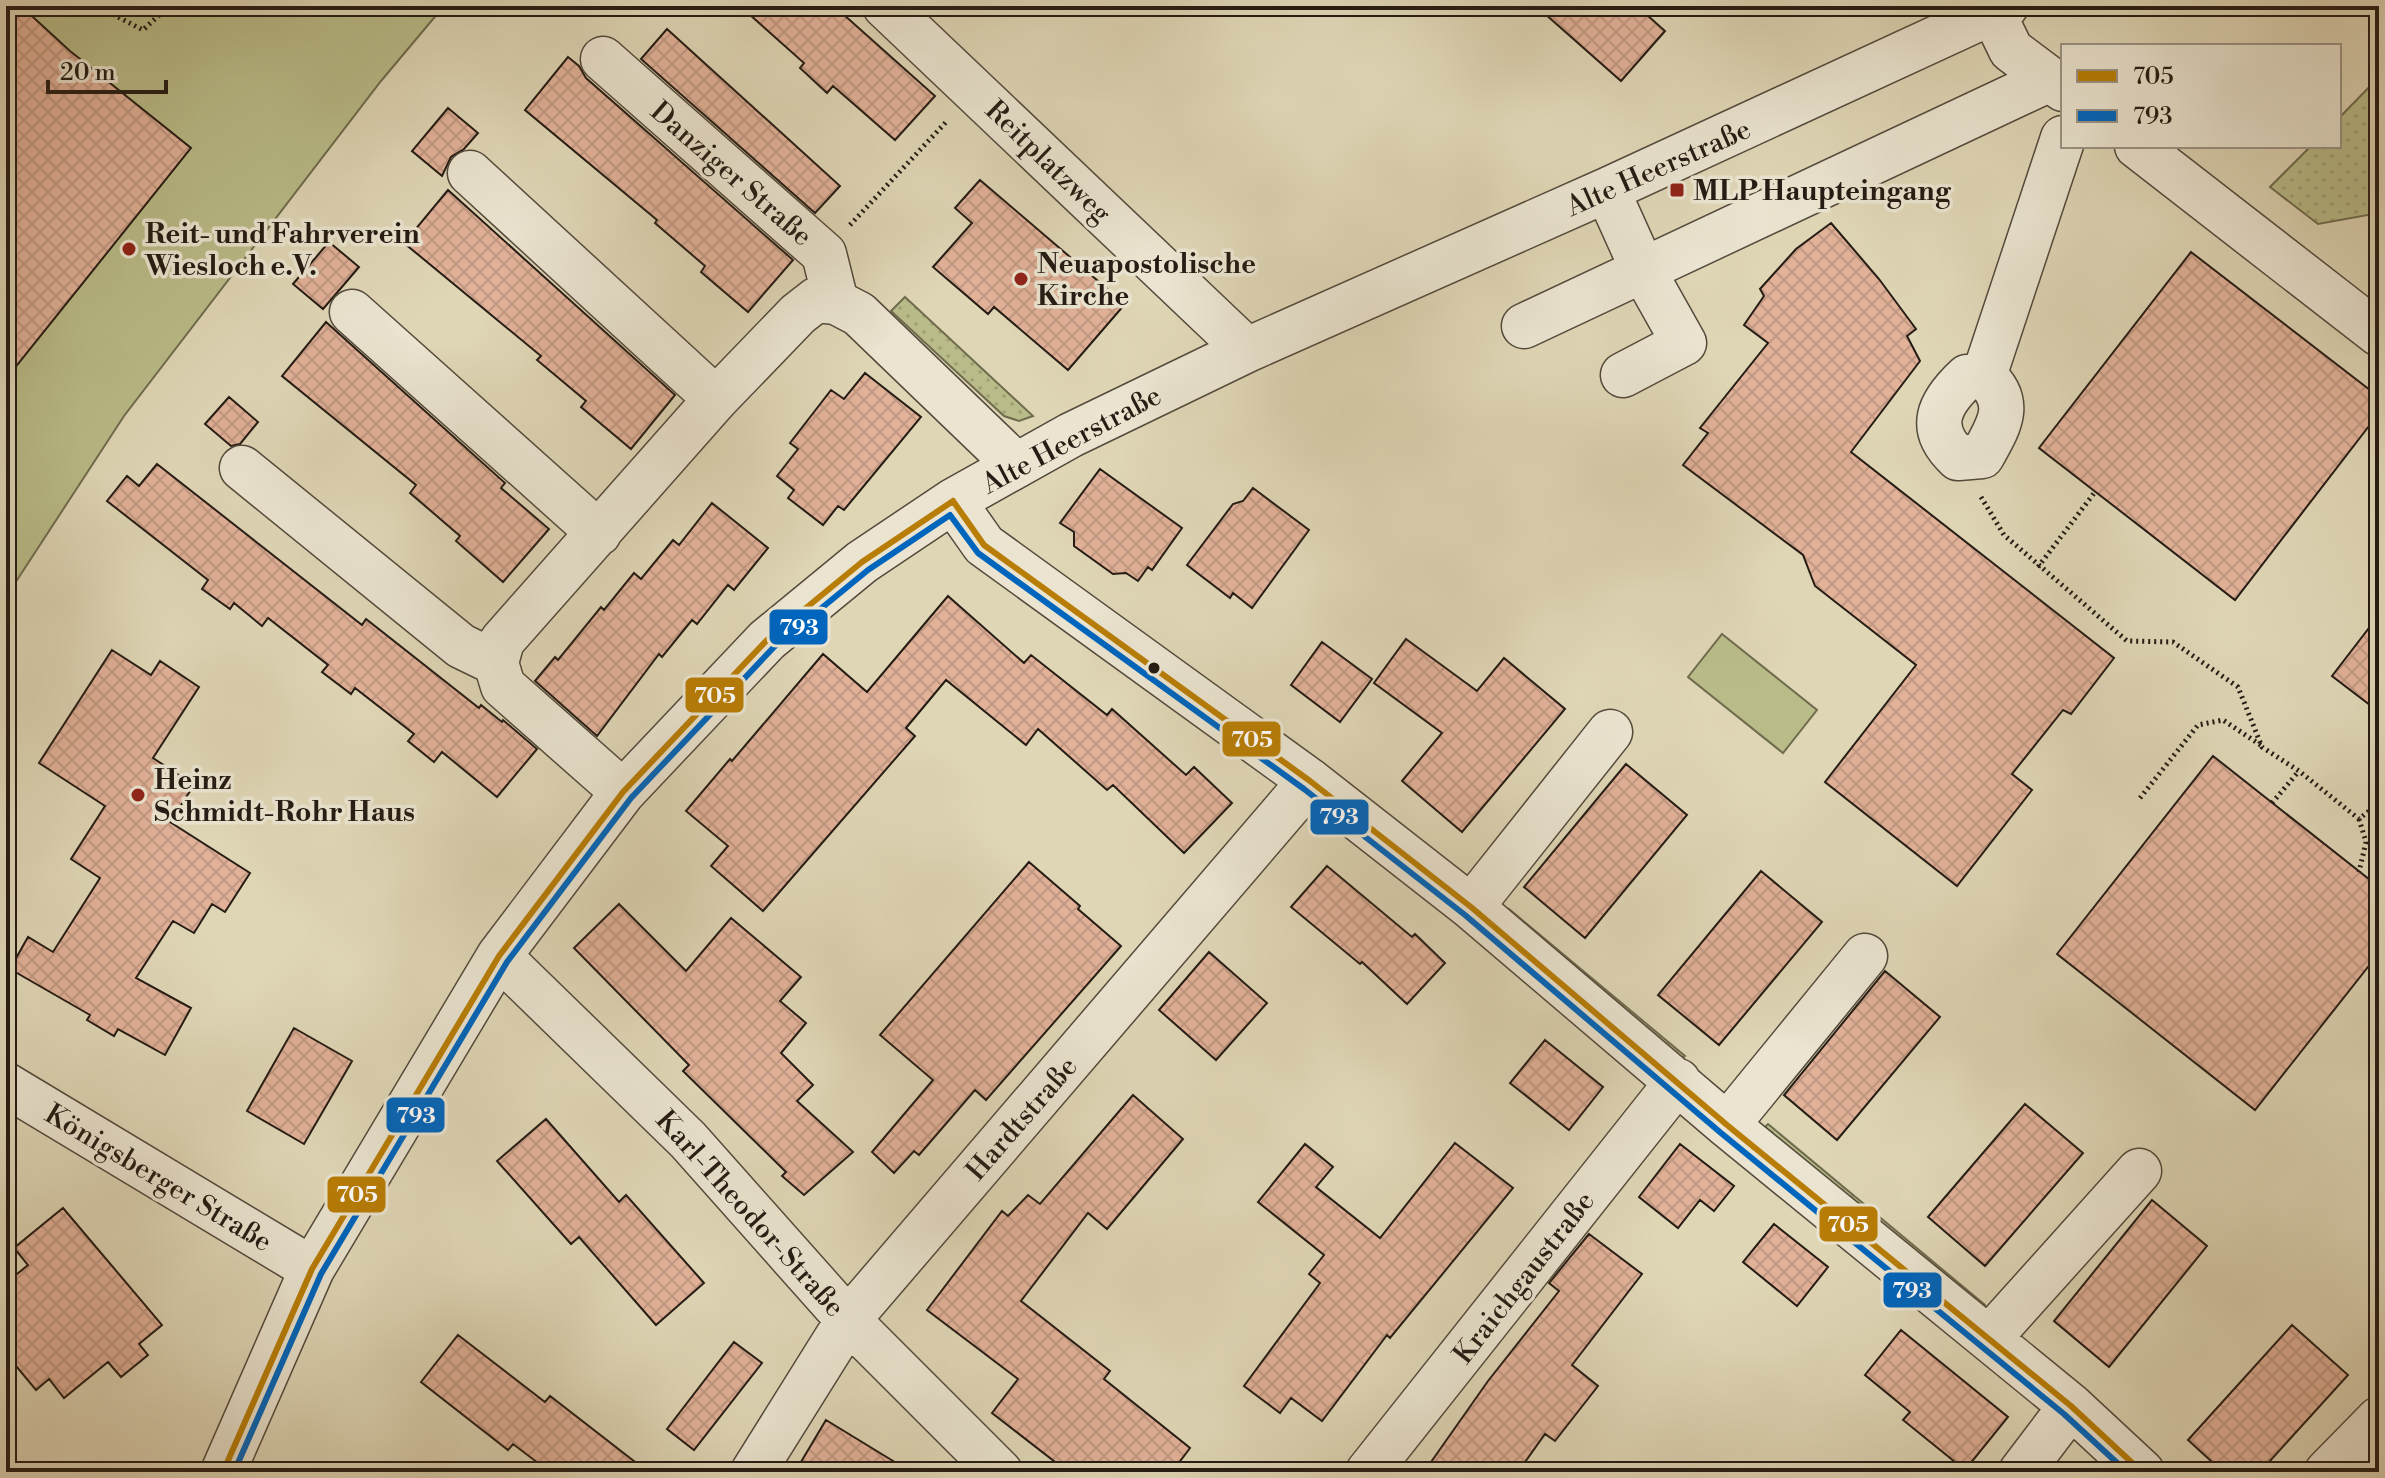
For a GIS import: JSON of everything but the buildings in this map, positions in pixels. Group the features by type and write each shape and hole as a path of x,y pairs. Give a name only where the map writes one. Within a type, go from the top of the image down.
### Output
{"street":[{"name":"Reitplatzweg","path":"885,6 1247,350"},
{"path":"1524,326 2057,84 2011,50 1999,10"},
{"name":"Alte Heerstraße","path":"223,1472 312,1269 499,956 623,792 767,640 862,562 953,501 1071,435 1247,350 1607,190 1999,10"},
{"name":"Danziger Straße","path":"603,59 824,254 836,302"},
{"path":"1958,458 1949,450 1942,436 1938,417 1949,394 1967,377 1984,376 2061,144"},
{"path":"2140,148 2379,334"},
{"path":"470,173 716,399"},
{"path":"1607,190 1643,270 1684,343 1623,375"},
{"path":"623,792 503,686 496,663 502,641 716,399 798,314 816,300 836,302 859,314 1016,465"},
{"path":"352,312 599,533"},
{"path":"242,468 461,646 496,663"},
{"path":"953,501 984,545 1310,781 1471,907 1727,1125 2071,1406 2142,1472"},
{"path":"1471,907 1610,732"},
{"name":"Hardtstraße","path":"753,1472 848,1320 1310,781"},
{"name":"Karl-Theodor-Straße","path":"499,956 688,1140 848,1320 1000,1472"},
{"path":"1727,1125 1865,956"},
{"name":"Kraichgaustraße","path":"1368,1472 1678,1081"},
{"name":"Königsberger Straße","path":"8,1090 312,1269"},
{"path":"1989,1338 2139,1171"},
{"path":"2021,1472 2071,1406"},
{"path":"2327,1472 2379,1419"}],"path":[{"path":"97,6 143,30 169,6"},
{"path":"824,254 975,91"},
{"path":"1958,458 2004,535 2127,641 2173,642 2238,687 2262,747"},
{"path":"2038,567 2095,492"},
{"path":"2140,798 2198,725 2223,720 2299,771 2359,819 2366,842 2359,872"},
{"path":"2272,803 2299,771"},
{"path":"2359,819 2379,803"}],"green space":[{"name":"Reit- und Fahrverein Wiesloch e.V.","path":"6,6 444,6 381,81 124,416 6,597"},
{"path":"2379,77 2379,213 2318,224 2270,187 2309,148 2341,148 2341,116"},
{"path":"905,297 1033,416 1019,421 1004,416 891,311"},
{"path":"1722,634 1817,710 1783,753 1688,677"},
{"path":"1509,909 1685,1056 1681,1059 1506,914"},
{"path":"1768,1124 1985,1305 1982,1309 1765,1127"}],"transit line":[{"name":"705","path":"953,501 984,545 1310,781 1471,907 1727,1125 2071,1406 2142,1472"},
{"name":"705","path":"223,1472 312,1269 499,956 623,792 767,640 862,562 953,501"},
{"name":"793","path":"234,1472 321,1274 507,962 631,798 774,647 868,570 950,515 978,553 1304,789 1465,915 1721,1133 2064,1414 2127,1472"}],"place":[{"name":"MLP Haupteingang","path":"1677,190"},
{"name":"Reit- und Fahrverein Wiesloch e.V.","path":"129,249"},
{"name":"Neuapostolische Kirche","path":"1021,279"},
{"name":"Heinz Schmidt-Rohr Haus","path":"138,795"}]}
